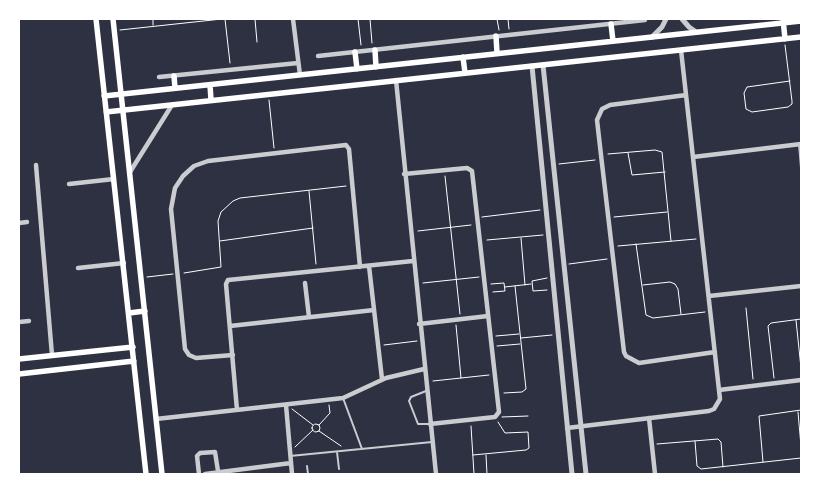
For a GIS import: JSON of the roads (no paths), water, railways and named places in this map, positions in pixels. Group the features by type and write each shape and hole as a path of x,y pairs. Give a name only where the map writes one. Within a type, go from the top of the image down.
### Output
{"main road":[{"path":"96,19 146,474"},
{"path":"113,19 162,474"},
{"path":"104,96 652,37 783,21 801,21"},
{"path":"783,21 785,39"},
{"path":"611,24 613,41"},
{"path":"498,36 498,54"},
{"path":"106,112 801,37"},
{"path":"374,50 376,67"},
{"path":"357,69 359,51"},
{"path":"463,57 465,73"},
{"path":"174,76 175,88"},
{"path":"210,84 211,100"},
{"path":"129,313 145,311"},
{"path":"19,359 133,347"},
{"path":"19,374 134,361"}],"street":[{"path":"293,19 300,75"},
{"path":"652,37 662,27 666,19"},
{"path":"682,19 688,27 696,32"},
{"path":"318,56 645,20"},
{"path":"567,428 709,411 717,404 719,390 681,50"},
{"path":"159,78 298,63"},
{"path":"543,64 586,474"},
{"path":"532,66 572,474"},
{"path":"396,80 419,324 436,474"},
{"path":"686,95 610,105 602,108 597,120 601,157 624,352 630,360 639,363 715,352"},
{"path":"130,172 172,104"},
{"path":"693,157 800,144"},
{"path":"233,355 196,358 186,352 171,209 175,188 183,176 194,166 208,161 346,145 349,149 360,267"},
{"path":"36,165 52,355"},
{"path":"404,174 467,168 471,170 495,374 497,416 430,424"},
{"path":"69,184 114,179"},
{"path":"19,223 28,222"},
{"path":"237,410 226,284 228,280 413,261"},
{"path":"78,268 124,263"},
{"path":"369,266 382,379"},
{"path":"305,283 309,317"},
{"path":"709,296 801,286"},
{"path":"230,326 374,310"},
{"path":"419,324 488,316"},
{"path":"19,322 29,321"},
{"path":"156,419 343,398 382,379 424,368"},
{"path":"719,390 801,380"},
{"path":"286,405 292,474"},
{"path":"649,418 655,474"},
{"path":"199,474 197,456 200,453 215,452 218,472"},
{"path":"205,474 291,463"}],"lane":[{"path":"800,144 801,168"},
{"path":"426,391 411,397 409,404 418,424 430,424"},
{"path":"343,398 362,449"},
{"path":"290,454 349,451 432,442"},
{"path":"337,452 339,469"},
{"path":"307,466 308,474"}]}
